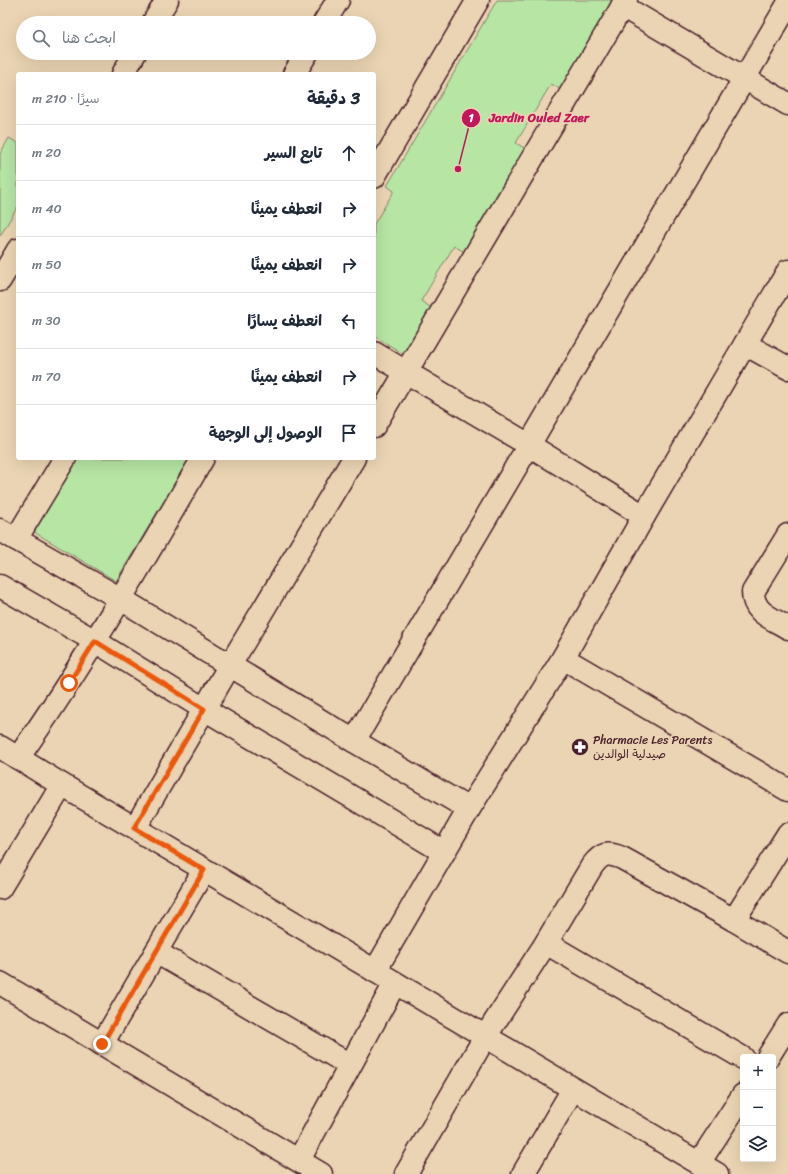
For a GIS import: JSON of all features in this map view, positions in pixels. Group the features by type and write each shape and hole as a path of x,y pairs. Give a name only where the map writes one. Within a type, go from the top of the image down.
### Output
{"street":[{"path":"157,16 167,0"},
{"path":"328,16 338,0"},
{"path":"376,174 478,0"},
{"path":"376,423 624,3 788,104"},
{"path":"354,741 788,4"},
{"path":"124,72 131,60"},
{"path":"295,72 302,60"},
{"path":"0,280 16,253"},
{"path":"374,971 469,809 563,658 644,516 788,271"},
{"path":"745,344 788,368"},
{"path":"376,354 529,445 644,516"},
{"path":"64,460 8,534 122,599 354,741 469,809"},
{"path":"18,758 69,683 122,599 202,460"},
{"path":"134,828 353,460"},
{"path":"788,534 753,592 753,600 757,608 788,628"},
{"path":"0,586 95,641 204,709 444,852"},
{"path":"563,658 788,790"},
{"path":"0,747 204,870 708,1169 740,1102"},
{"path":"0,888 62,785"},
{"path":"734,920 788,834"},
{"path":"406,1174 485,1037 546,943 598,858 606,854 622,858 734,920 788,952"},
{"path":"102,1044 204,870"},
{"path":"546,943 740,1056"},
{"path":"156,952 350,1065"},
{"path":"0,982 322,1174"},
{"path":"299,1160 395,983"},
{"path":"770,1054 788,1025"},
{"path":"525,1173 573,1089"}],"green space":[{"path":"497,0 616,0 562,90 551,84 516,143 529,151 468,254 454,246 421,301 435,310 407,356 376,337 376,221 394,191 387,186"},
{"path":"9,138 16,142 16,209 0,236 0,154"},
{"path":"77,460 189,460 116,581 34,532"}],"place":[{"name":"Jardin Ouled Zaer","path":"458,169"},
{"name":"Pharmacie Les Parents صيدلية الوالدين","path":"580,747"}],"route":[{"path":"69,683 95,641 204,709 134,828 204,870 102,1044"}]}
